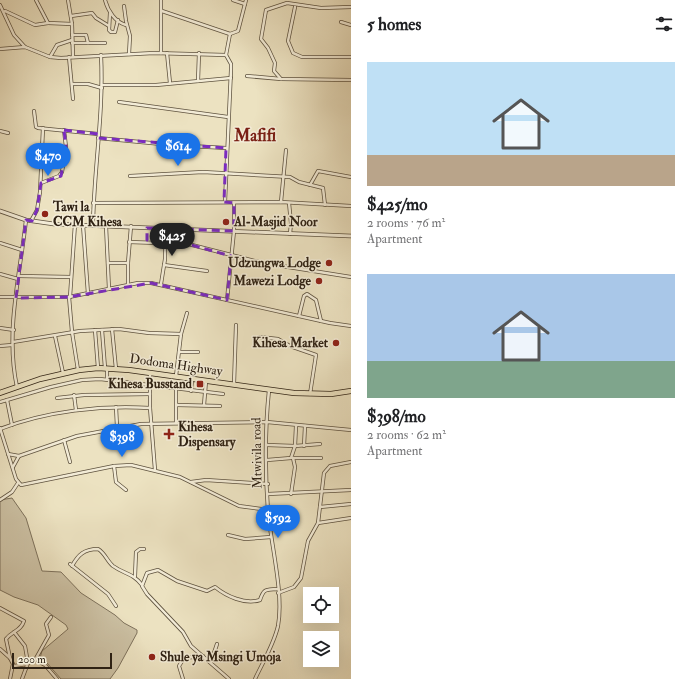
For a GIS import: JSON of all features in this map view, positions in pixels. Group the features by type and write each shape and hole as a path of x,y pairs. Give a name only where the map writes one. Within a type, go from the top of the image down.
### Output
{"highway":[{"name":"Dodoma Highway","path":"0,393 78,370 98,368 116,368 269,390 310,394 331,394 351,391"}],"street":[{"path":"36,0 48,23"},
{"path":"68,0 72,24 71,57 73,99"},
{"path":"105,0 110,13 109,31 114,32 118,20"},
{"path":"161,0 161,53"},
{"path":"233,0 245,4"},
{"path":"162,11 230,34 238,31 246,0"},
{"path":"270,78 274,70 275,63 268,48 261,39 266,10 287,3 321,8 351,7"},
{"path":"0,5 14,34 25,47"},
{"path":"124,6 126,25 130,36 129,54"},
{"path":"295,7 288,41 293,53 302,57 351,57"},
{"path":"4,11 35,25 48,23 72,24"},
{"path":"71,16 92,13 96,18 109,26"},
{"path":"110,13 121,24 126,25"},
{"path":"341,22 351,25"},
{"path":"224,202 232,64 226,55 230,34"},
{"path":"72,35 86,35 88,43"},
{"path":"50,57 58,45 72,41 105,43"},
{"path":"0,48 25,47 50,57 161,53 226,55"},
{"path":"168,53 170,83"},
{"path":"198,81 199,53"},
{"path":"93,224 93,203 102,86 100,55"},
{"path":"274,70 281,79"},
{"path":"247,76 281,79 351,80"},
{"path":"72,84 102,86 156,85 231,78"},
{"path":"119,102 228,117"},
{"path":"34,111 36,126 98,134"},
{"path":"31,221 39,204 43,128"},
{"path":"41,183 59,176 62,172 66,147 64,130"},
{"path":"0,131 8,133"},
{"path":"98,138 172,146 226,148"},
{"path":"282,202 286,150"},
{"path":"310,185 318,171 351,177"},
{"path":"130,176 168,175 196,172 226,172 284,176 324,189 325,205"},
{"path":"93,203 282,202 351,206"},
{"path":"227,300 234,231 234,203"},
{"path":"289,203 291,223 290,234"},
{"path":"0,211 31,221 351,236"},
{"path":"17,387 13,365 13,344 18,278 26,220"},
{"path":"75,224 70,297 72,332 78,370"},
{"path":"83,224 88,294"},
{"path":"106,225 109,289"},
{"path":"128,285 129,242 132,226"},
{"path":"161,284 166,244 165,228"},
{"path":"129,242 188,244 231,256 309,271 351,277"},
{"path":"0,243 22,250"},
{"path":"108,264 128,263"},
{"path":"164,266 207,271"},
{"path":"0,274 18,278 71,277"},
{"path":"0,297 70,297 128,285 150,283 161,284 322,322 351,326"},
{"path":"298,316 304,296 307,294 316,300 322,322"},
{"path":"176,376 181,334 187,313"},
{"path":"234,384 236,325"},
{"path":"0,328 14,330"},
{"path":"0,346 72,332 95,330 112,329 149,333 181,334"},
{"path":"112,329 116,368"},
{"path":"95,330 98,368"},
{"path":"102,330 107,380"},
{"path":"55,336 63,374"},
{"path":"260,337 278,340 316,355 310,394"},
{"path":"179,352 198,352"},
{"path":"150,373 150,408 155,470"},
{"path":"191,391 192,378"},
{"path":"0,402 82,380 107,380 176,390 223,394"},
{"path":"204,405 206,381"},
{"path":"176,390 176,423"},
{"name":"Mtwivila road","path":"255,679 278,626 280,608 268,510 267,422 269,390"},
{"path":"57,398 74,395 150,394"},
{"path":"74,395 76,410"},
{"path":"7,400 12,424"},
{"path":"177,406 220,406"},
{"path":"150,408 116,407 76,410 0,428 2,438 18,483 23,486 114,466 131,465 180,477 239,506 252,510 268,510"},
{"path":"116,407 117,427"},
{"path":"8,454 19,456 64,440 117,427 152,424 267,422 296,426 351,430"},
{"path":"290,494 295,467 292,458 295,446 296,426"},
{"path":"304,446 306,426"},
{"path":"64,440 70,462"},
{"path":"267,445 304,446 320,444"},
{"path":"12,468 19,456"},
{"path":"267,460 321,458"},
{"path":"278,593 294,587 300,581 304,570 308,541 318,523 322,476 326,469 334,465 351,462"},
{"path":"114,466 116,482 126,490"},
{"path":"191,482 206,480 268,484"},
{"path":"0,500 12,492 18,483"},
{"path":"268,494 351,490"},
{"path":"320,507 351,504"},
{"path":"318,523 351,518"},
{"path":"228,535 245,539 271,537"},
{"path":"116,606 108,594 71,565 81,553 98,549 105,555 112,565 135,577 142,584 147,594 183,632 191,646 229,679"},
{"path":"135,577 136,552 140,549 144,549"},
{"path":"142,584 148,572 158,570 183,584 207,591 215,587 225,594 249,601 260,600 261,593 264,590 278,588"},
{"path":"0,608 24,620 20,629 10,634 6,640 10,658 14,666 10,679"},
{"path":"14,666 28,664 35,660 49,635 46,624 51,617"},
{"path":"14,632 25,646 28,664 22,679"},
{"path":"211,662 216,644"},
{"path":"0,649 10,658"},
{"path":"183,679 179,666 184,658 203,656"},
{"path":"35,660 43,663 57,679"}],"highlighted area":[{"path":"64,130 98,134 98,138 226,148 224,202 234,203 234,231 147,228 147,240 188,244 231,256 227,300 151,283 69,297 16,298 26,220 32,221 37,210 41,183 61,176 66,147"}],"shaded area":[{"path":"12,498 26,518 42,571 61,572 81,593 115,615 124,623 137,630 137,633 118,668 110,679 61,679 47,663 40,658 42,651 68,629 66,625 38,605 14,597 0,590 0,500"}],"place":[{"name":"Tawi la CCM Kihesa","path":"45,214"},
{"name":"Al-Masjid Noor","path":"226,222"},
{"name":"Udzungwa Lodge","path":"329,263"},
{"name":"Mawezi Lodge","path":"319,281"},
{"name":"Kihesa Market","path":"336,343"},
{"name":"Kihesa Busstand","path":"200,384"},
{"name":"Kihesa Dispensary","path":"169,434"},
{"name":"Shule ya Msingi Umoja","path":"152,657"}],"district":[{"name":"Mafifi","path":"255,135"}]}
